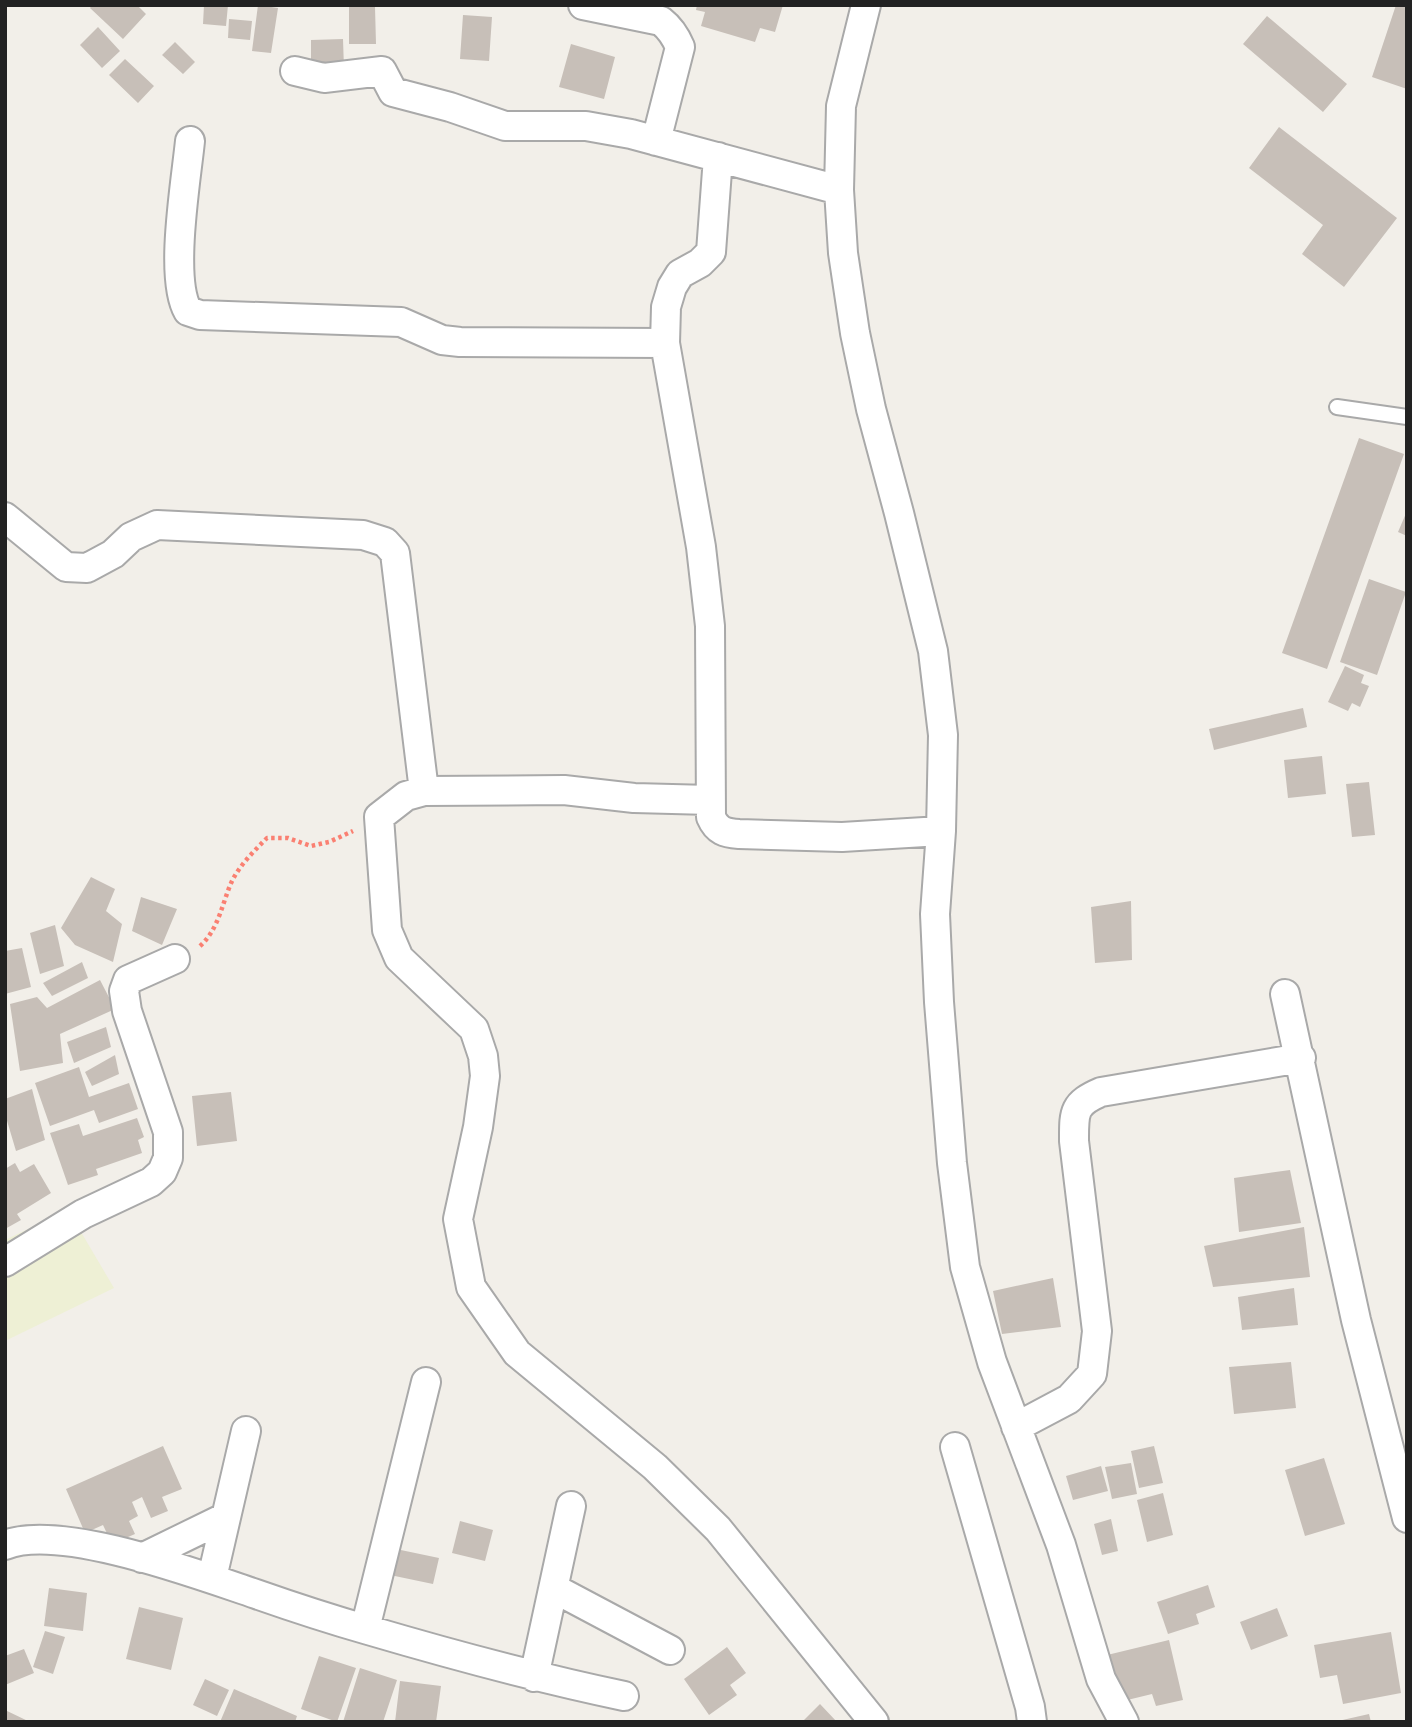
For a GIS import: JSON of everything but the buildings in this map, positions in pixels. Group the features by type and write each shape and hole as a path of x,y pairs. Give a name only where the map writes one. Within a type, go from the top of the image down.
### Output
{"street":[{"path":"583,5 661,21 677,38 680,47 656,141"},
{"path":"866,5 841,106 839,190 845,266 855,333 870,410 900,513 933,651 943,735 941,831 935,914 943,1069 965,1267 992,1362 1061,1545 1101,1679 1124,1722"},
{"path":"295,71 324,78 382,71 393,92 450,107 505,126 586,126 656,141 839,190"},
{"path":"190,141 180,246 181,300 188,312 200,315 401,322 442,340 460,342 665,343"},
{"path":"718,157 710,252 700,263 680,274 672,287 666,307 665,343 701,547 710,626 710,800 714,823 726,833 842,837 941,831"},
{"path":"5,517 66,567 87,568 113,554 131,537 157,526 363,535 385,542 395,553 424,791"},
{"path":"710,800 634,798 564,790 424,791 406,796 379,817 387,930 399,958 474,1029 483,1056 485,1076 478,1128 458,1219 471,1287 517,1353 655,1467 718,1529 874,1722"},
{"path":"5,1262 83,1214 151,1182 162,1172 169,1150 168,1132 127,1011 124,991 128,980 175,960"},
{"path":"1285,994 1356,1320 1407,1518"},
{"path":"1016,1427 1069,1399 1092,1374 1097,1331 1074,1141 1074,1114 1084,1100 1101,1092 1301,1058"},
{"path":"365,1629 426,1382"},
{"path":"212,1578 246,1431"},
{"path":"955,1447 1030,1707 1032,1722"},
{"path":"534,1677 571,1506"},
{"path":"142,1558 226,1517"},
{"path":"5,1545 16,1541 47,1539 75,1542 142,1558 212,1578 365,1629 534,1677 624,1696"},
{"path":"555,1589 670,1650"}],"lane":[{"path":"1337,407 1407,417"}],"path":[{"path":"216,923 233,880 250,855 267,838 288,838 311,846 345,836 379,817"}],"green space":[{"path":"68,1210 114,1288 5,1341 5,1240"}]}
